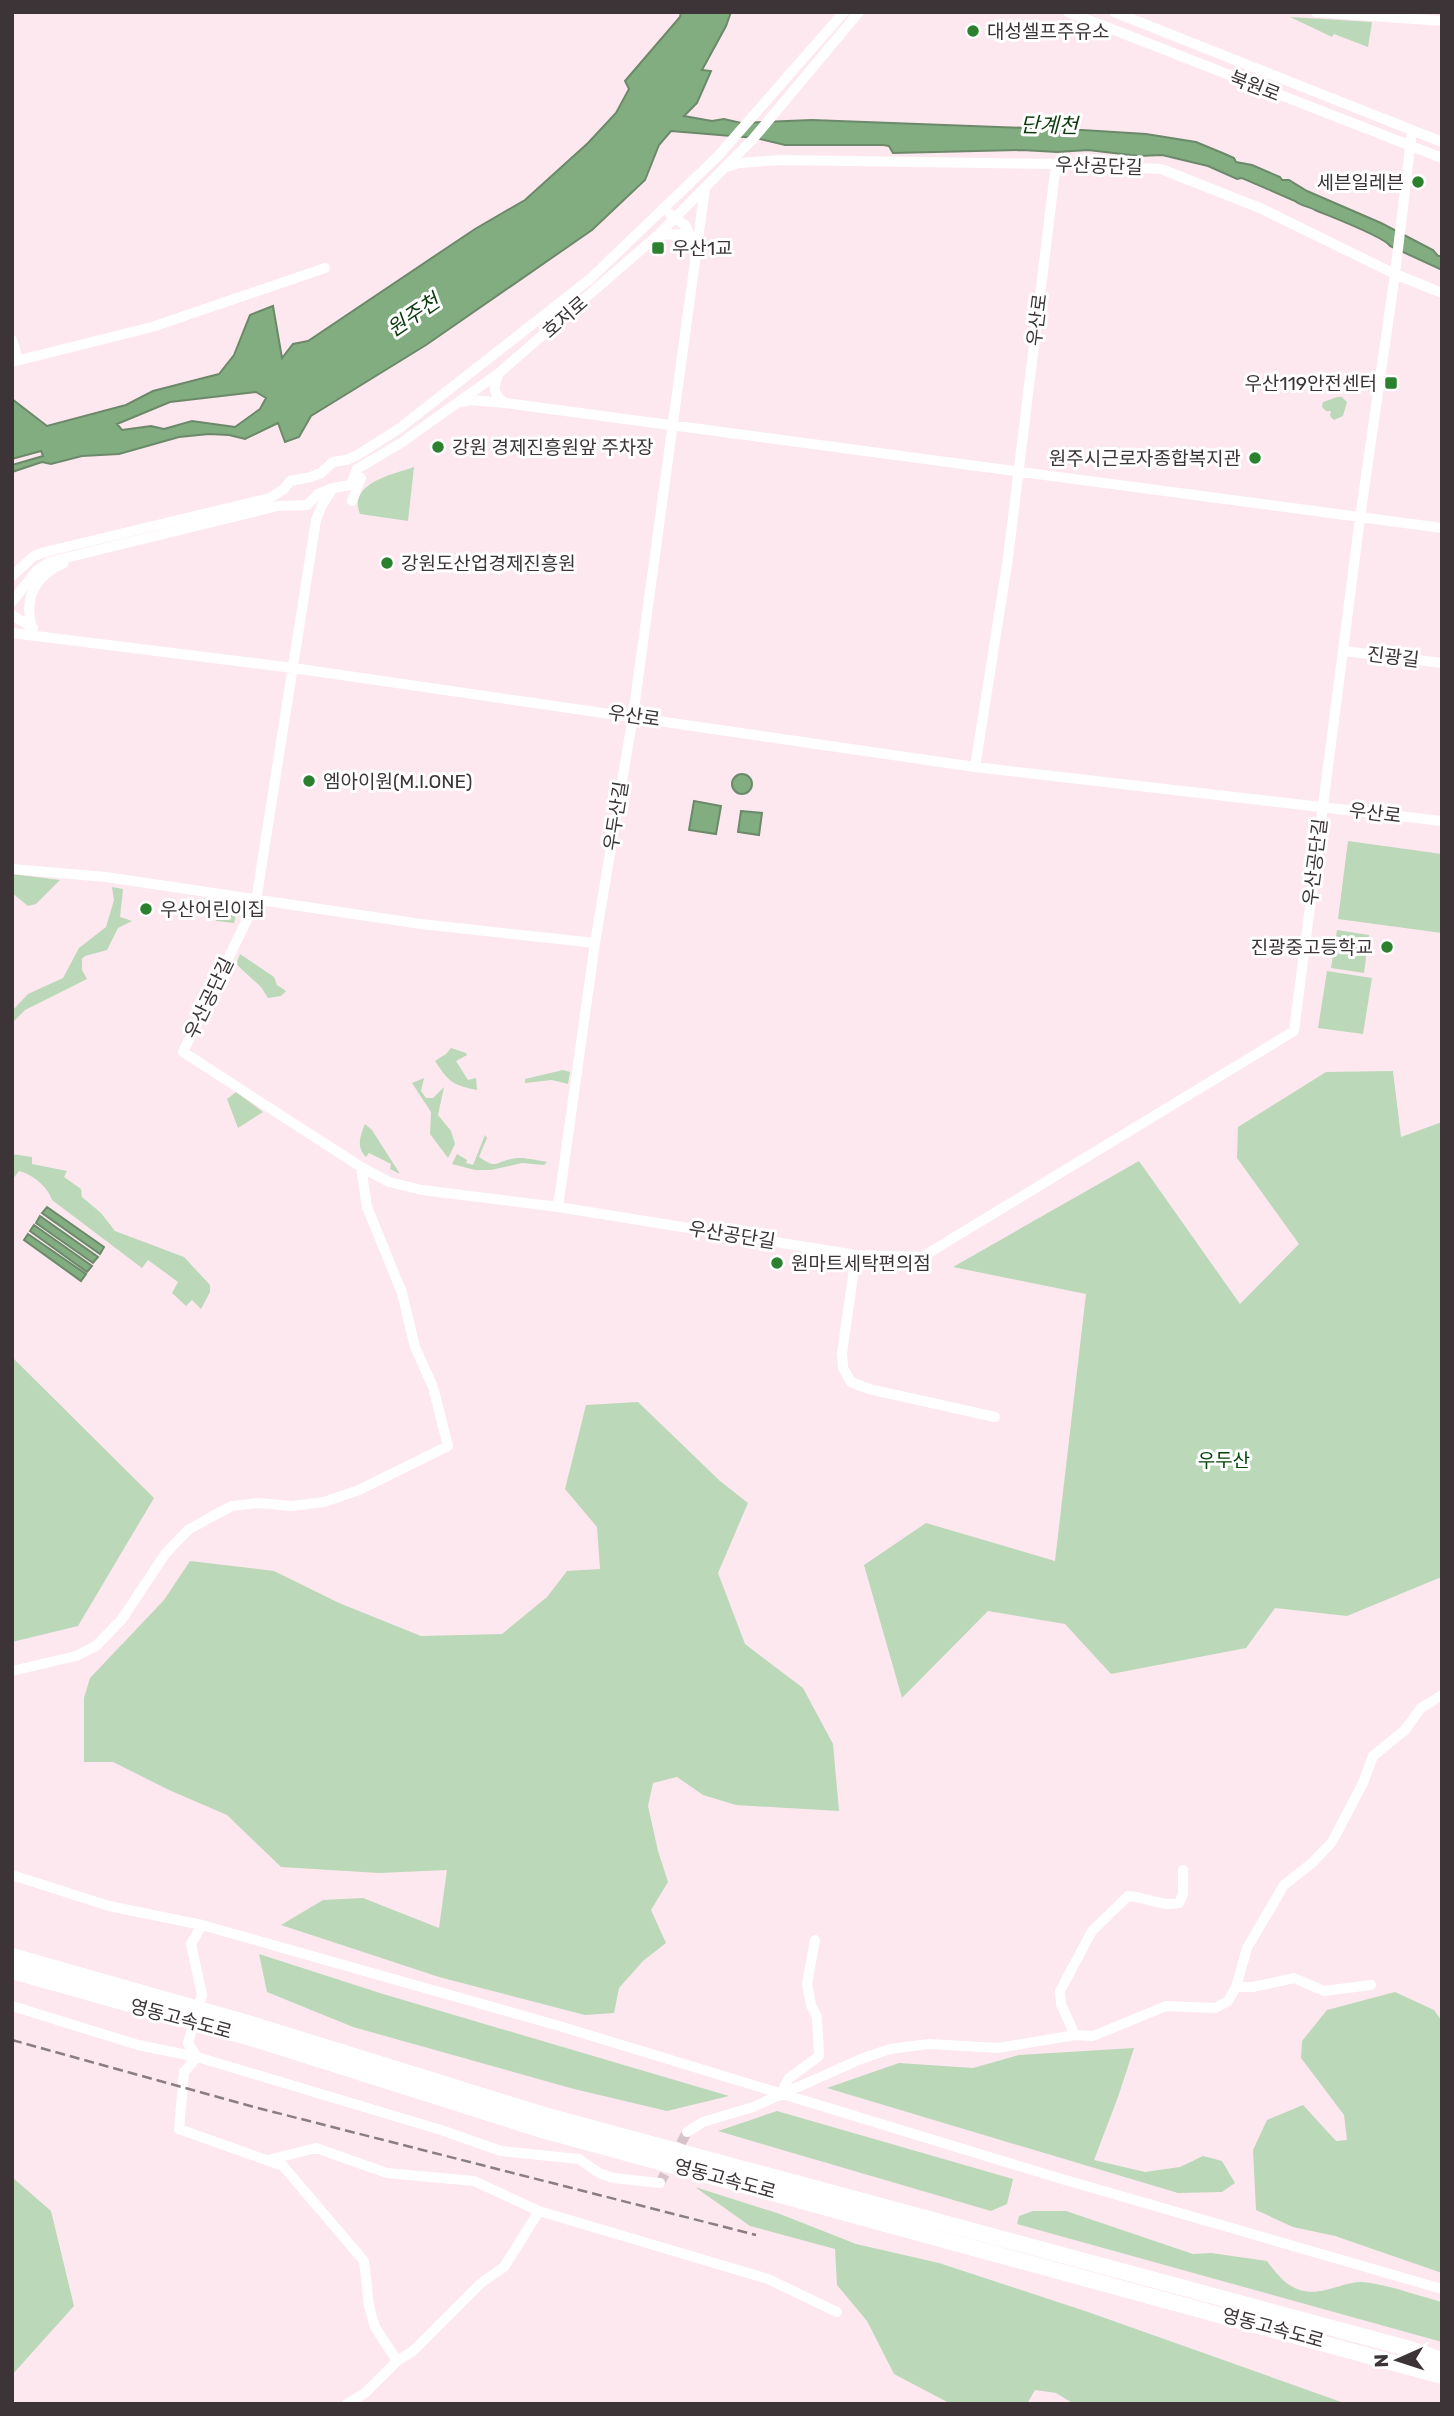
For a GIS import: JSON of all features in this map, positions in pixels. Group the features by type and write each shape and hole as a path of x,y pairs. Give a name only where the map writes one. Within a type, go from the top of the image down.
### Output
{"highway":[{"name":"영동고속도로","path":"12,1956 185,2014"},
{"name":"영동고속도로","path":"12,1971 251,2031 544,2115 927,2217 1442,2360"},
{"name":"영동고속도로","path":"251,2031 542,2130 1352,2349 1442,2376"}],"street":[{"name":"호저로","path":"12,576 34,556 270,498 293,480 321,473 333,462 346,460 400,428 590,279 718,156 844,12"},
{"name":"호저로","path":"356,470 401,443 499,373 658,235 752,139 859,12"},
{"name":"북원로","path":"1068,12 1442,158"},
{"name":"북원로","path":"1113,12 1442,142"},
{"path":"1106,28 1113,12"},
{"path":"1317,12 1442,21"},
{"path":"1410,146 1412,131"},
{"path":"752,139 762,155 781,160"},
{"name":"우산공단길","path":"332,488 321,505 316,520 256,901 183,1052 361,1167 389,1182 415,1189 558,1207 856,1255 922,1257 1294,1031 1410,146"},
{"name":"우산공단길","path":"722,171 739,163 781,160 1056,164 1161,169 1260,208 1395,274"},
{"name":"우산로","path":"975,768 1007,558 1056,164"},
{"name":"우두산길","path":"558,1207 595,943 633,716 705,187"},
{"path":"664,208 686,226 691,236 695,258"},
{"path":"658,235 681,234 687,240 695,258"},
{"path":"12,340 15,361 152,327 325,268"},
{"path":"1395,274 1442,293"},
{"path":"499,373 494,390 496,397 505,403"},
{"path":"470,374 479,387"},
{"path":"458,403 471,400 505,403 1442,528"},
{"path":"346,460 356,470 352,501 372,459"},
{"path":"12,603 36,571 49,562 287,505 307,505 318,494 332,488 346,487 353,482"},
{"path":"284,489 283,498 287,505"},
{"path":"307,505 315,513 316,520"},
{"path":"33,628 28,614 33,588 58,565 84,554"},
{"path":"12,562 34,556"},
{"path":"12,615 44,636"},
{"name":"우산로","path":"12,633 293,668 975,768 1442,821"},
{"name":"진광길","path":"1344,650 1442,663"},
{"path":"12,869 106,877 421,925 595,943"},
{"path":"12,1671 76,1656 96,1646 122,1619 165,1554 188,1530 232,1506 258,1503 292,1506 324,1502 359,1490 448,1446 433,1387 415,1347 402,1293 367,1208 361,1167"},
{"path":"856,1255 842,1353 843,1368 851,1382 869,1389 995,1417"},
{"path":"687,2132 703,2122 753,2107 890,2049 929,2045 998,2048 1075,2035 1093,2036 1166,2006 1215,2008 1228,2001 1236,1987 1247,1948 1284,1885 1312,1863 1332,1842 1374,1756 1405,1730 1421,1708 1442,1695"},
{"path":"1075,2035 1061,2004 1060,1991 1092,1931 1128,1896 1144,1897 1168,1905 1179,1903 1183,1870"},
{"path":"12,1875 109,1906 202,1925 556,2025 1055,2177 1442,2288"},
{"path":"197,2057 188,2043 202,1995 191,1944 202,1925"},
{"path":"781,2094 788,2079 818,2056 817,2017 811,2005 807,1984 815,1940"},
{"path":"1236,1987 1253,1987 1283,1978 1294,1978 1324,1991 1371,1985"},
{"path":"12,2007 138,2045 197,2057 501,2151 579,2159 599,2173 613,2178 660,2183"},
{"path":"197,2057 184,2072 179,2129 283,2166 364,2261 369,2306 375,2327 397,2361"},
{"path":"268,2160 316,2148 387,2173 474,2181 539,2211 768,2279 837,2312"},
{"path":"347,2404 365,2393 397,2361 413,2351 481,2283 505,2267 539,2211"}],"green space":[{"path":"1290,17 1372,22 1368,47 1334,34 1332,37"},
{"path":"1342,397 1347,402 1343,416 1334,420 1330,416 1331,411 1322,407 1323,402"},
{"path":"414,467 408,521 360,514 358,503 366,487"},
{"path":"1348,841 1442,854 1442,933 1338,919"},
{"path":"12,874 60,880 36,904 28,906 12,893"},
{"path":"112,887 123,889 120,917 132,921 118,928 107,950 82,959 82,970 87,979 25,1010 12,1023 12,1011 28,994 63,978 79,948 106,927 114,900"},
{"path":"198,899 239,904 234,923 216,921 217,906 198,905"},
{"path":"1337,930 1369,935 1364,973 1331,968"},
{"path":"240,954 274,977 277,985 286,991 281,996 268,998 261,987 236,964"},
{"path":"1327,971 1372,978 1363,1034 1318,1028"},
{"path":"451,1048 466,1053 467,1055 456,1061 468,1080 476,1078 477,1090 452,1082 435,1061"},
{"path":"563,1070 570,1072 568,1084 552,1080 525,1083 525,1079"},
{"name":"우두산","path":"1393,1071 1401,1137 1442,1122 1442,1581 1439,1578 1347,1616 1275,1608 1246,1648 1111,1674 1065,1624 988,1611 902,1698 864,1565 926,1523 1055,1561 1086,1294 953,1267 1139,1161 1240,1304 1299,1244 1237,1158 1238,1127 1326,1072"},
{"path":"424,1078 421,1091 426,1098 433,1098 444,1087 438,1115 451,1131 455,1144 448,1158 430,1134 431,1112 412,1083"},
{"path":"236,1092 263,1112 238,1128 227,1099"},
{"path":"365,1124 372,1130 400,1174 390,1169 391,1164 369,1153 366,1157 363,1153 360,1141"},
{"path":"485,1135 487,1138 479,1157 489,1163 520,1158 547,1162 544,1165 522,1163 491,1170 475,1170 452,1164 457,1154 467,1160 466,1163 473,1165"},
{"path":"12,1154 32,1157 32,1164 67,1171 64,1177 81,1189 82,1197 101,1213 115,1231 184,1257 210,1285 210,1292 201,1309 192,1300 186,1306 172,1293 178,1282 148,1260 142,1268 52,1200 47,1190 34,1178 19,1171 12,1180"},
{"path":"12,1357 154,1498 78,1626 12,1642"},
{"path":"638,1402 720,1481 748,1503 718,1573 745,1644 803,1688 833,1744 839,1811 736,1805 703,1795 677,1777 653,1783 648,1806 668,1882 651,1910 666,1943 643,1961 619,1988 614,2013 585,2015 439,1977 281,1925 323,1900 363,1898 439,1928 447,1870 379,1873 281,1867 227,1815 113,1762 84,1762 84,1698 90,1678 164,1600 190,1561 274,1571 339,1603 421,1636 502,1634 547,1597 567,1571 600,1569 597,1527 565,1489 586,1405"},
{"path":"259,1954 383,1994 729,2096 667,2111 574,2089 353,2027 267,1992"},
{"path":"1395,1992 1434,2010 1442,2021 1442,2273 1335,2236 1293,2227 1256,2210 1253,2150 1267,2120 1303,2105 1336,2141 1347,2140 1344,2115 1301,2058 1302,2041 1327,2010"},
{"path":"1134,2048 1094,2160 1145,2172 1180,2167 1203,2156 1222,2161 1235,2183 1222,2192 1178,2193 827,2088 899,2063 973,2068 1019,2055"},
{"path":"777,2111 1013,2179 1007,2204 991,2211 718,2131"},
{"path":"12,2177 51,2211 74,2306 12,2375"},
{"path":"695,2187 780,2214 856,2244 939,2263 1088,2312 1347,2404 1074,2404 1056,2393 1035,2390 1027,2404 951,2404 894,2374 867,2321 837,2285 835,2249 750,2226"},
{"path":"1033,2211 1066,2211 1193,2254 1211,2253 1267,2261 1285,2282 1307,2292 1362,2282 1442,2302 1442,2342 1017,2224 1019,2216"}],"water":[{"name":"원주천","path":"681,12 731,12 702,70 711,71 697,103 684,116 741,123 812,120 1082,130 1146,134 1196,142 1234,158 1236,162 1252,165 1282,180 1289,180 1433,250 1438,256 1442,256 1442,270 1390,246 1368,232 1242,178 1237,179 1208,166 1162,155 1139,156 1088,150 893,153 889,146 883,145 785,145 756,138 671,131 659,145 645,180 592,230 426,345 311,416 299,437 285,442 278,423 245,439 209,434 179,437 119,454 82,456 51,464 42,462 12,472 12,465 43,456 41,451 12,459 12,399 47,426 126,405 153,391 219,374 234,355 250,315 273,306 282,358 293,344 308,341 475,229 525,200 588,143 616,113 629,89 625,81 680,17","holes":["256,392 266,398 260,409 235,427 192,421 164,429 151,426 122,430 117,424 170,402"]},
{"path":"738,774 746,774 752,784 746,794 738,794 732,788 732,780"},
{"path":"694,801 721,806 716,834 689,830"},
{"path":"741,811 762,813 759,835 738,832"},
{"path":"47,1207 104,1247 100,1254 42,1213"},
{"path":"40,1216 98,1257 93,1263 36,1223"},
{"path":"34,1225 92,1266 87,1272 30,1231"},
{"path":"28,1234 86,1274 81,1281 24,1240"}],"tunnel":[{"path":"660,2183 687,2132"}],"railway":[{"path":"12,2040 254,2107 756,2235"}],"place":[{"name":"대성셀프주유소","path":"973,31"},
{"name":"세븐일레븐","path":"1418,182"},
{"name":"우산1교","path":"658,248"},
{"name":"우산119안전센터","path":"1391,383"},
{"name":"강원 경제진흥원앞 주차장","path":"438,447"},
{"name":"원주시근로자종합복지관","path":"1255,458"},
{"name":"강원도산업경제진흥원","path":"387,563"},
{"name":"엠아이원(M.I.ONE)","path":"309,781"},
{"name":"우산어린이집","path":"146,909"},
{"name":"진광중고등학교","path":"1387,947"},
{"name":"원마트세탁편의점","path":"777,1263"}],"water label":[{"name":"단계천","path":"1049,125"}]}
